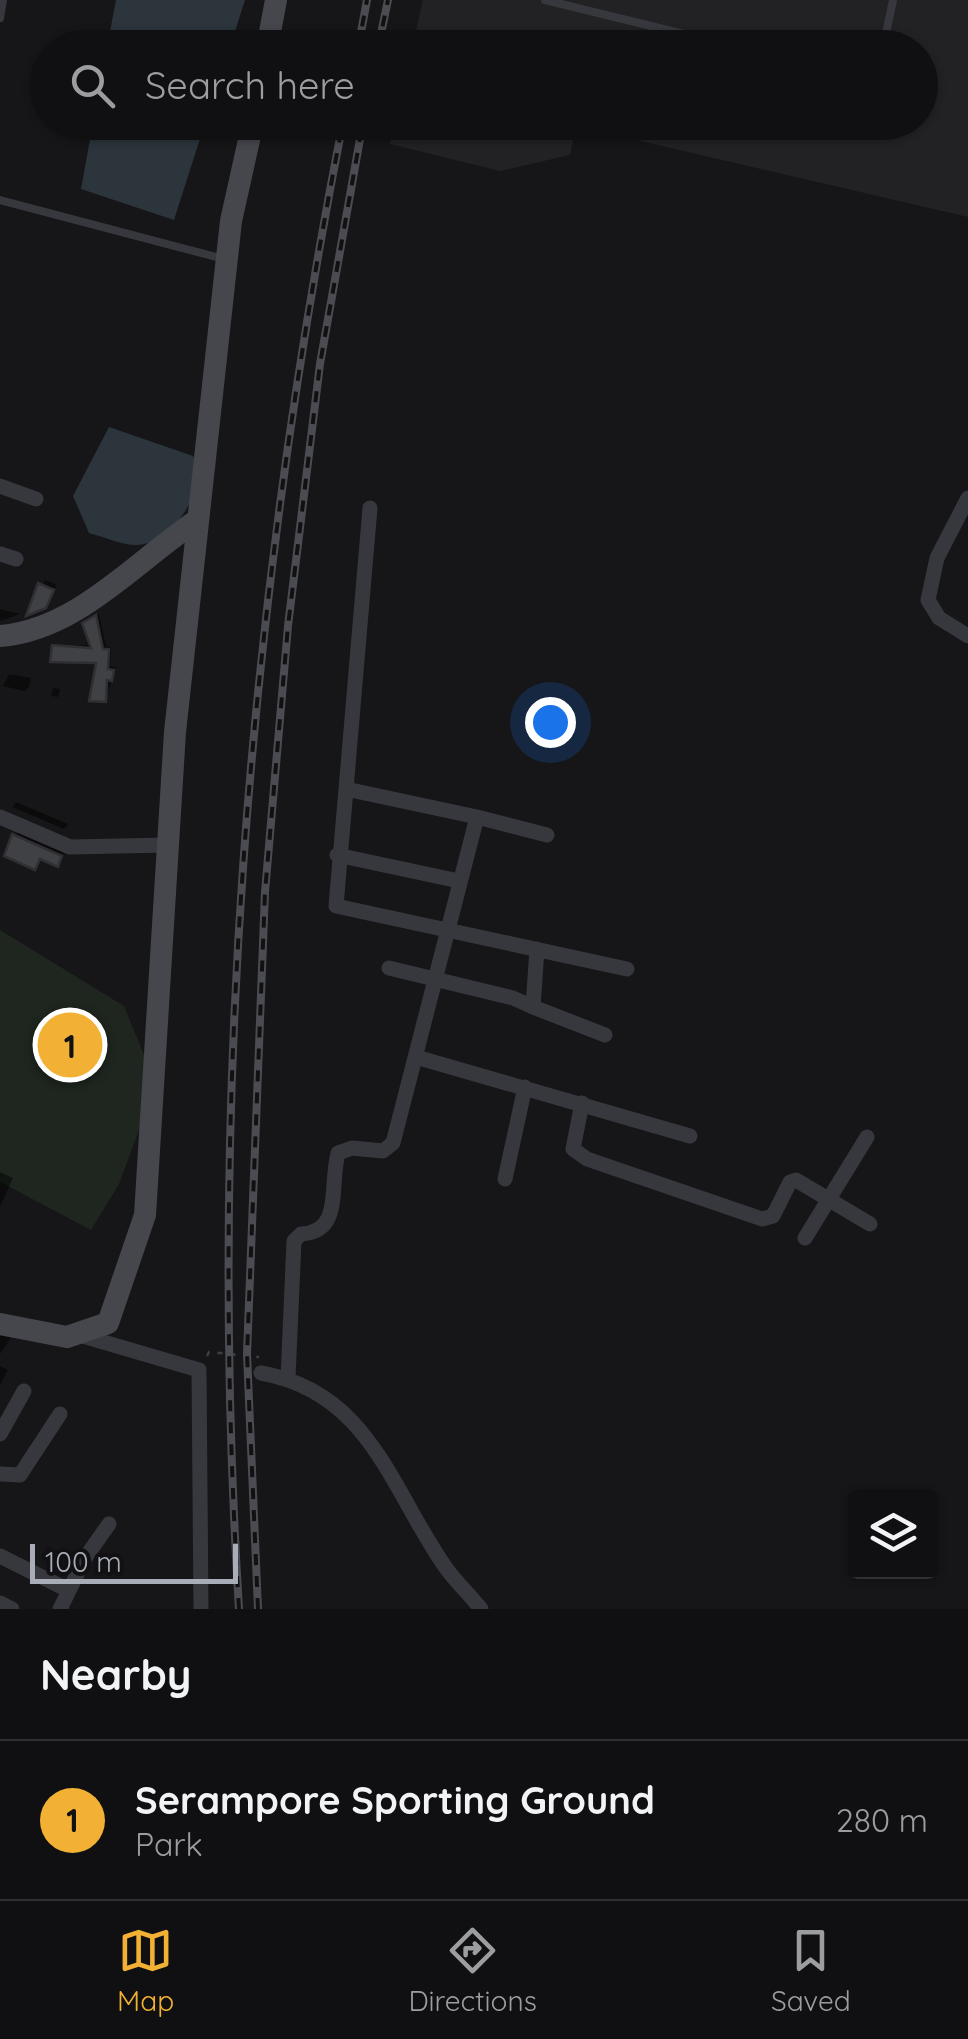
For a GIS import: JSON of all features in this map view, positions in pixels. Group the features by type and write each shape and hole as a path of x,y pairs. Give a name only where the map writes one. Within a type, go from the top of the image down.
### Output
{"street":[{"path":"270,30 276,0"},
{"path":"0,1324 68,1337 108,1323 145,1215 175,732 231,221 249,140"},
{"path":"0,486 36,499"},
{"path":"968,498 961,530 937,558 928,600 939,618 968,636"},
{"path":"370,508 346,789 336,855 336,906 627,969"},
{"path":"0,636 60,618 118,582 196,521"},
{"path":"346,789 547,835"},
{"path":"0,817 70,847 169,846"},
{"path":"288,1378 294,1240 301,1234 318,1234 327,1225 338,1152 383,1151 393,1143 477,817"},
{"path":"336,855 460,881"},
{"path":"532,1007 537,949"},
{"path":"389,968 436,977 605,1035"},
{"path":"416,1057 690,1136"},
{"path":"506,1179 525,1087"},
{"path":"582,1103 573,1149 587,1158 762,1219 773,1216 794,1180 870,1224"},
{"path":"806,1238 868,1137"},
{"path":"76,1334 199,1370 201,1609"},
{"path":"261,1373 288,1378 328,1401 366,1432 446,1568 482,1609"},
{"path":"0,1434 24,1391"},
{"path":"0,1474 20,1475 60,1414"},
{"path":"60,1609 109,1524"},
{"path":"0,1556 68,1590"},
{"path":"0,1603 12,1609"}],"lane":[{"path":"0,18 2,0"},
{"path":"545,0 668,30"},
{"path":"887,30 893,0"},
{"path":"0,200 229,260"}],"path":[{"path":"199,1370 208,1352 259,1354 261,1373"}],"shaded area":[{"path":"116,0 245,0 235,30 110,30"},
{"path":"423,0 968,0 968,217 636,140 938,140 938,30 416,30"},
{"path":"90,140 200,140 174,220 81,189"},
{"path":"391,140 573,140 570,155 500,171 390,144"},
{"path":"109,427 193,456 197,469 192,498 174,525 149,542 131,545 89,533 73,496"},
{"path":"0,930 124,1006 156,1084 119,1184 91,1230 0,1182"}],"building":[{"path":"38,583 54,590 46,608 26,616"},
{"path":"96,615 103,649 109,649 108,669 114,670 112,681 107,680 106,702 89,701 96,663 50,662 52,645 91,648 82,623"},
{"path":"12,834 62,856 58,867 40,859 35,870 4,856"}],"railway":[{"path":"361,30 367,0"},
{"path":"382,30 388,0"},
{"path":"239,1609 231,1423 229,1236 243,862 282,490 340,140"},
{"path":"258,1609 247,1354 265,892 288,626 320,364 360,140"}],"place":[{"name":"Serampore Sporting Ground","path":"70,1045"}]}
